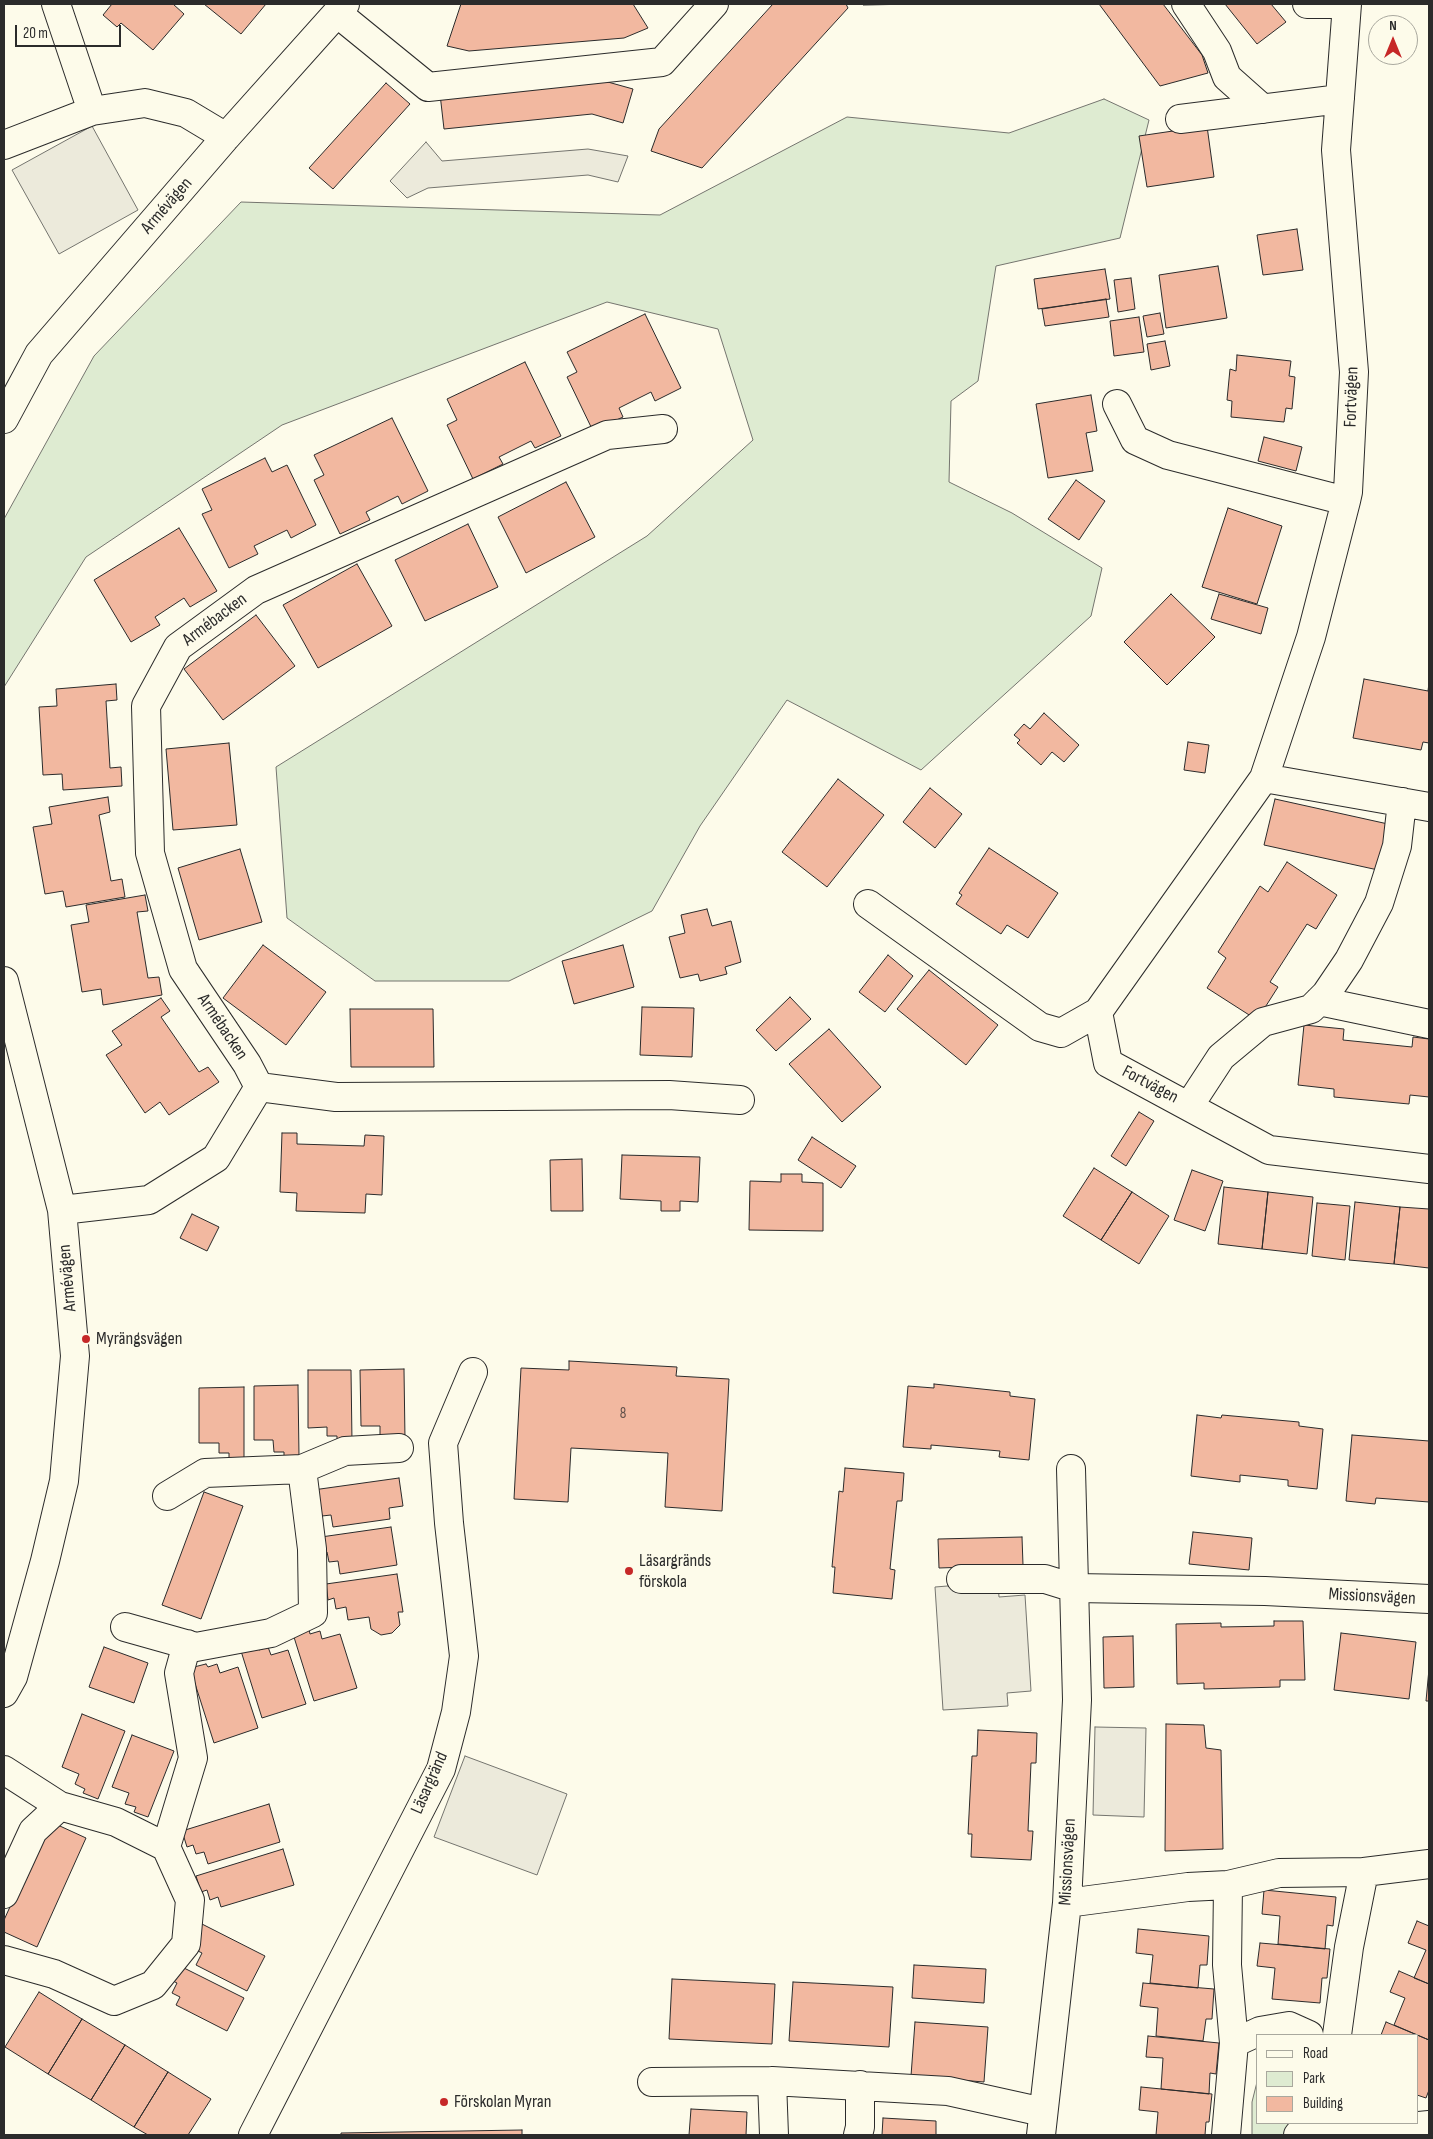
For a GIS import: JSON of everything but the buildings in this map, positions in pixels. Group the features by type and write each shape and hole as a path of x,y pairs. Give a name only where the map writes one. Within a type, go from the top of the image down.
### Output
{"street":[{"path":"56,4 92,111"},
{"path":"341,8 428,87 662,62 714,4"},
{"path":"1186,4 1217,51 1227,77 1263,108"},
{"path":"1307,4 1346,4"},
{"name":"Fortvägen","path":"1346,4 1336,150 1354,372 1346,501 1311,637 1264,778 1098,1012 1108,1063 1269,1150 1429,1169"},
{"name":"Armévägen","path":"4,419 38,354 226,137 341,8"},
{"path":"1180,119 1340,99"},
{"path":"4,145 92,111 145,103 186,113 226,137"},
{"path":"1117,404 1135,440 1168,455 1346,501"},
{"name":"Armébacken","path":"259,1087 247,1064 183,970 150,854 146,706 178,647 256,590 607,435 662,429"},
{"path":"1264,778 1429,807"},
{"path":"1189,1106 1222,1057 1263,1022 1311,1009 1326,994 1349,960 1378,903 1397,846 1402,802"},
{"path":"868,904 1040,1027 1061,1033 1098,1012"},
{"name":"Armévägen","path":"4,981 62,1210 75,1356 64,1481 45,1561 13,1677 4,1693"},
{"path":"1319,1001 1429,1024"},
{"path":"62,1210 149,1200 216,1158 259,1087 336,1097 669,1096 740,1100"},
{"name":"Läsargränd","path":"253,2135 441,1768 456,1712 464,1656 448,1523 444,1443 473,1372"},
{"path":"167,1496 205,1473 302,1469 346,1450 399,1448"},
{"path":"125,1627 196,1647 271,1633 313,1613 312,1549 302,1469"},
{"name":"Missionsvägen","path":"1042,2124 1067,1903 1077,1700 1071,1469"},
{"path":"961,1579 1045,1579 1074,1588"},
{"name":"Missionsvägen","path":"1074,1588 1265,1591 1429,1600"},
{"path":"166,1847 194,1758 179,1672 187,1644"},
{"path":"4,1770 60,1806 116,1822 166,1847 190,1900 186,1944 153,1985 114,2000 54,1974 4,1960"},
{"path":"4,1894 33,1831 60,1806"},
{"path":"1067,1903 1228,1885 1279,1873 1364,1872 1429,1864"},
{"path":"1337,2034 1349,1947 1364,1872"},
{"path":"1226,2135 1234,2043 1227,1965 1228,1885"},
{"path":"1234,2043 1260,2030 1289,2026 1307,2034"},
{"path":"652,2082 772,2081 948,2091 1042,2124"},
{"path":"772,2081 774,2135"},
{"path":"858,2135 860,2127 860,2085"},
{"path":"1298,2135 1307,2124"},
{"path":"1324,2124 1339,2134 1429,2125"}],"green space":[{"path":"1104,99 1149,120 1120,238 996,266 978,381 951,401 949,482 1012,513 1102,568 1091,616 921,770 787,700 700,826 652,911 509,981 375,981 287,918 276,767 647,536 753,440 718,329 607,302 282,425 86,557 4,687 4,519 94,356 241,202 660,215 847,117 1009,133"},
{"path":"1256,2086 1256,2124 1296,2124 1288,2135 1252,2135 1252,2102"}],"shaded area":[{"path":"92,126 138,210 59,254 12,170"},
{"path":"426,142 442,161 588,149 628,156 618,182 588,175 428,188 407,198 390,181"},
{"path":"998,1582 999,1597 1025,1595 1031,1691 1007,1693 1008,1706 943,1710 935,1587"},
{"path":"1095,1727 1146,1728 1144,1817 1093,1815"},
{"path":"465,1756 567,1794 537,1875 434,1837"}],"place":[{"name":"Myrängsvägen","path":"86,1339"},
{"name":"Läsargränds förskola","path":"629,1571"},
{"name":"Förskolan Myran","path":"444,2102"}]}
